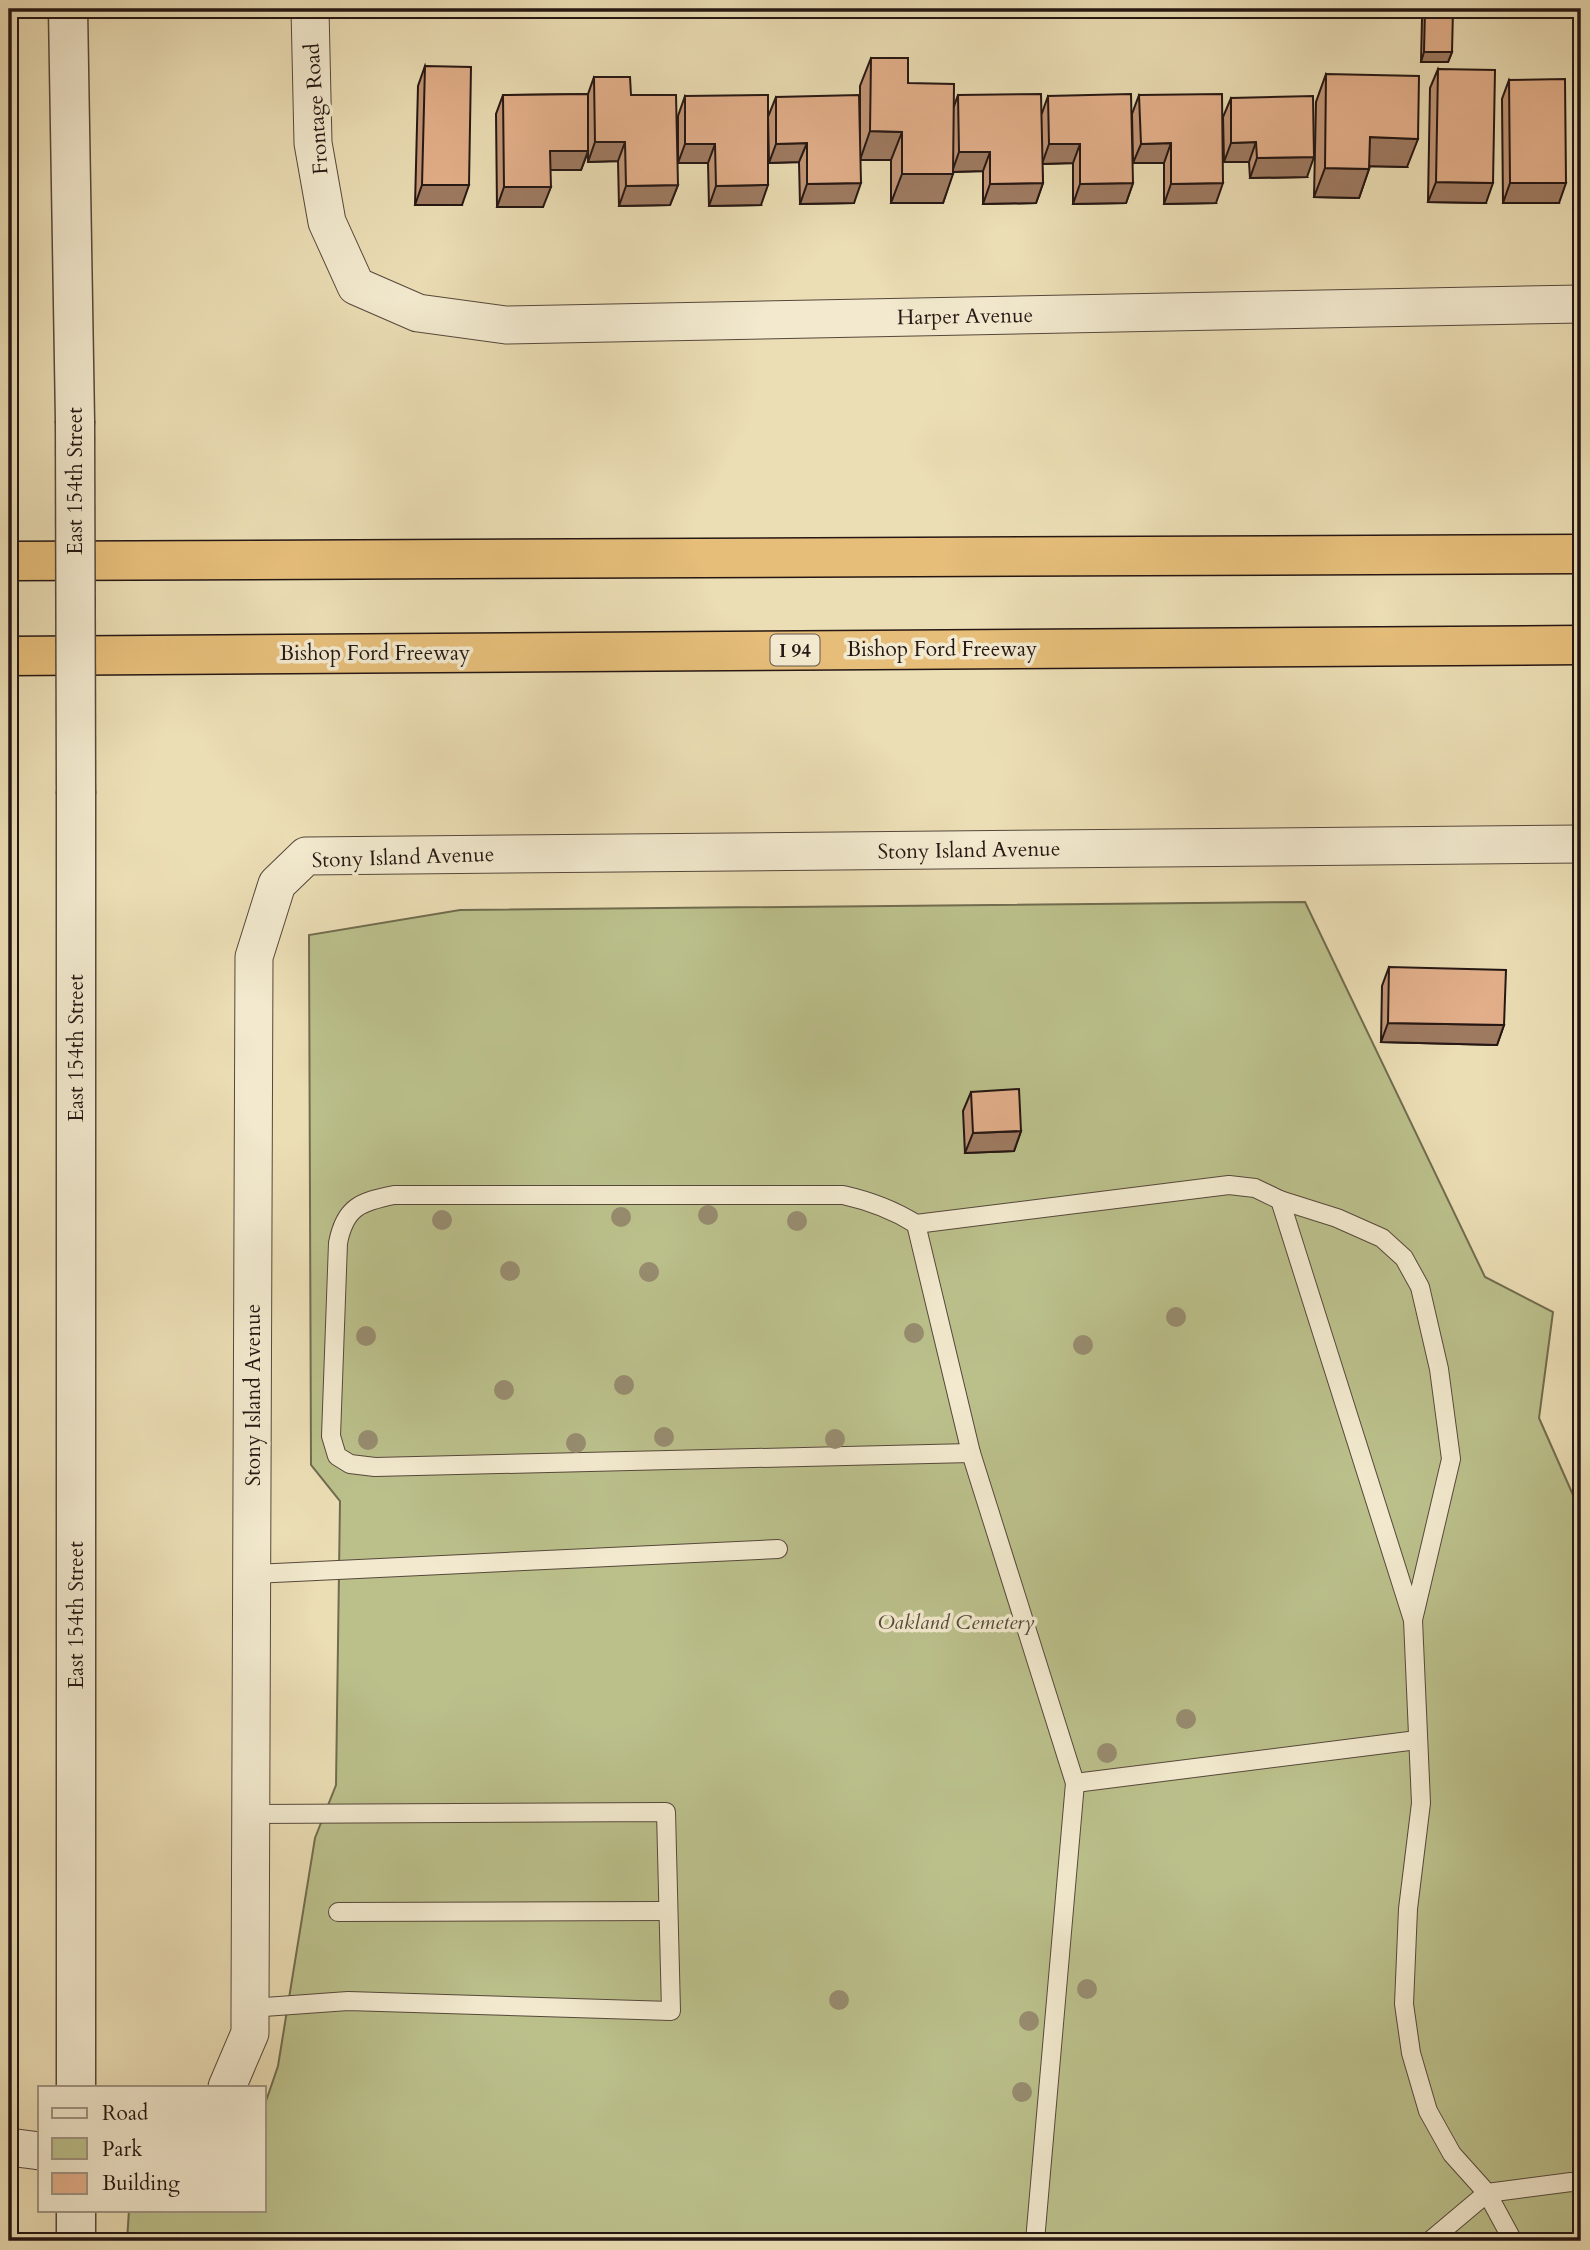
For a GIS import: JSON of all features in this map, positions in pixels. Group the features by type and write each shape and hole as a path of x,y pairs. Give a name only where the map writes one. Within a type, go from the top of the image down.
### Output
{"highway":[{"path":"9,561 1581,554"},
{"name":"Bishop Ford Freeway","path":"9,656 1581,645"}],"street":[{"name":"East 154th Street","path":"68,9 75,421 76,2086"},
{"name":"Frontage Road","path":"310,9 313,143 327,222 356,286"},
{"name":"Harper Avenue","path":"356,286 418,313 506,325 1581,304"},
{"name":"Stony Island Avenue","path":"227,2086 250,2033 254,957 277,884 306,856 1581,844"},
{"path":"9,2147 38,2151"},
{"path":"76,2212 76,2241"}],"lane":[{"path":"971,1453 375,1467 350,1464 337,1456 331,1436 338,1243 342,1223 354,1209 369,1200 394,1195 843,1195 874,1202 916,1224 1229,1185 1255,1188 1280,1200 1337,1218 1382,1238 1404,1258 1420,1287 1439,1369 1451,1459 1413,1620 1421,1803 1408,1909 1404,2004 1411,2053 1429,2110 1452,2154 1487,2193 1513,2241"},
{"path":"1280,1200 1413,1620"},
{"path":"916,1224 971,1453 1075,1783 1034,2241"},
{"path":"253,1574 778,1549"},
{"path":"1075,1783 1417,1740"},
{"path":"250,2008 348,2001 671,2011 667,1812 252,1814"},
{"path":"338,1912 668,1910"},
{"path":"1430,2241 1487,2193 1581,2183"}],"green space":[{"name":"Oakland Cemetery","path":"1305,902 1485,1277 1553,1312 1539,1418 1581,1513 1581,2241 127,2241 129,2212 266,2212 266,2101 278,2066 315,1838 336,1785 340,1501 311,1465 309,935 460,910"}],"building":[{"path":"1425,9 1453,10 1452,52 1424,52"},
{"path":"871,58 908,58 908,83 954,84 953,174 902,174 902,132 870,131"},
{"path":"425,66 471,67 469,185 422,185"},
{"path":"1438,69 1495,70 1493,183 1436,182"},
{"path":"1326,74 1419,76 1418,139 1370,137 1369,169 1325,168"},
{"path":"594,77 630,77 631,95 676,95 678,185 626,186 625,142 595,142"},
{"path":"1565,79 1566,183 1510,183 1509,80"},
{"path":"588,94 588,151 550,151 551,187 504,187 503,95"},
{"path":"1041,94 1043,183 990,184 990,152 959,152 958,95"},
{"path":"1131,94 1133,183 1080,184 1080,144 1049,144 1048,96"},
{"path":"1222,94 1223,183 1171,184 1171,143 1141,144 1139,95"},
{"path":"768,95 768,185 716,186 715,144 685,144 685,96"},
{"path":"859,95 861,183 807,184 807,143 776,144 776,97"},
{"path":"1313,96 1314,157 1257,158 1256,142 1231,143 1231,98"},
{"path":"1389,967 1506,970 1504,1025 1388,1023"},
{"path":"1019,1089 1021,1131 973,1133 971,1092"}]}
